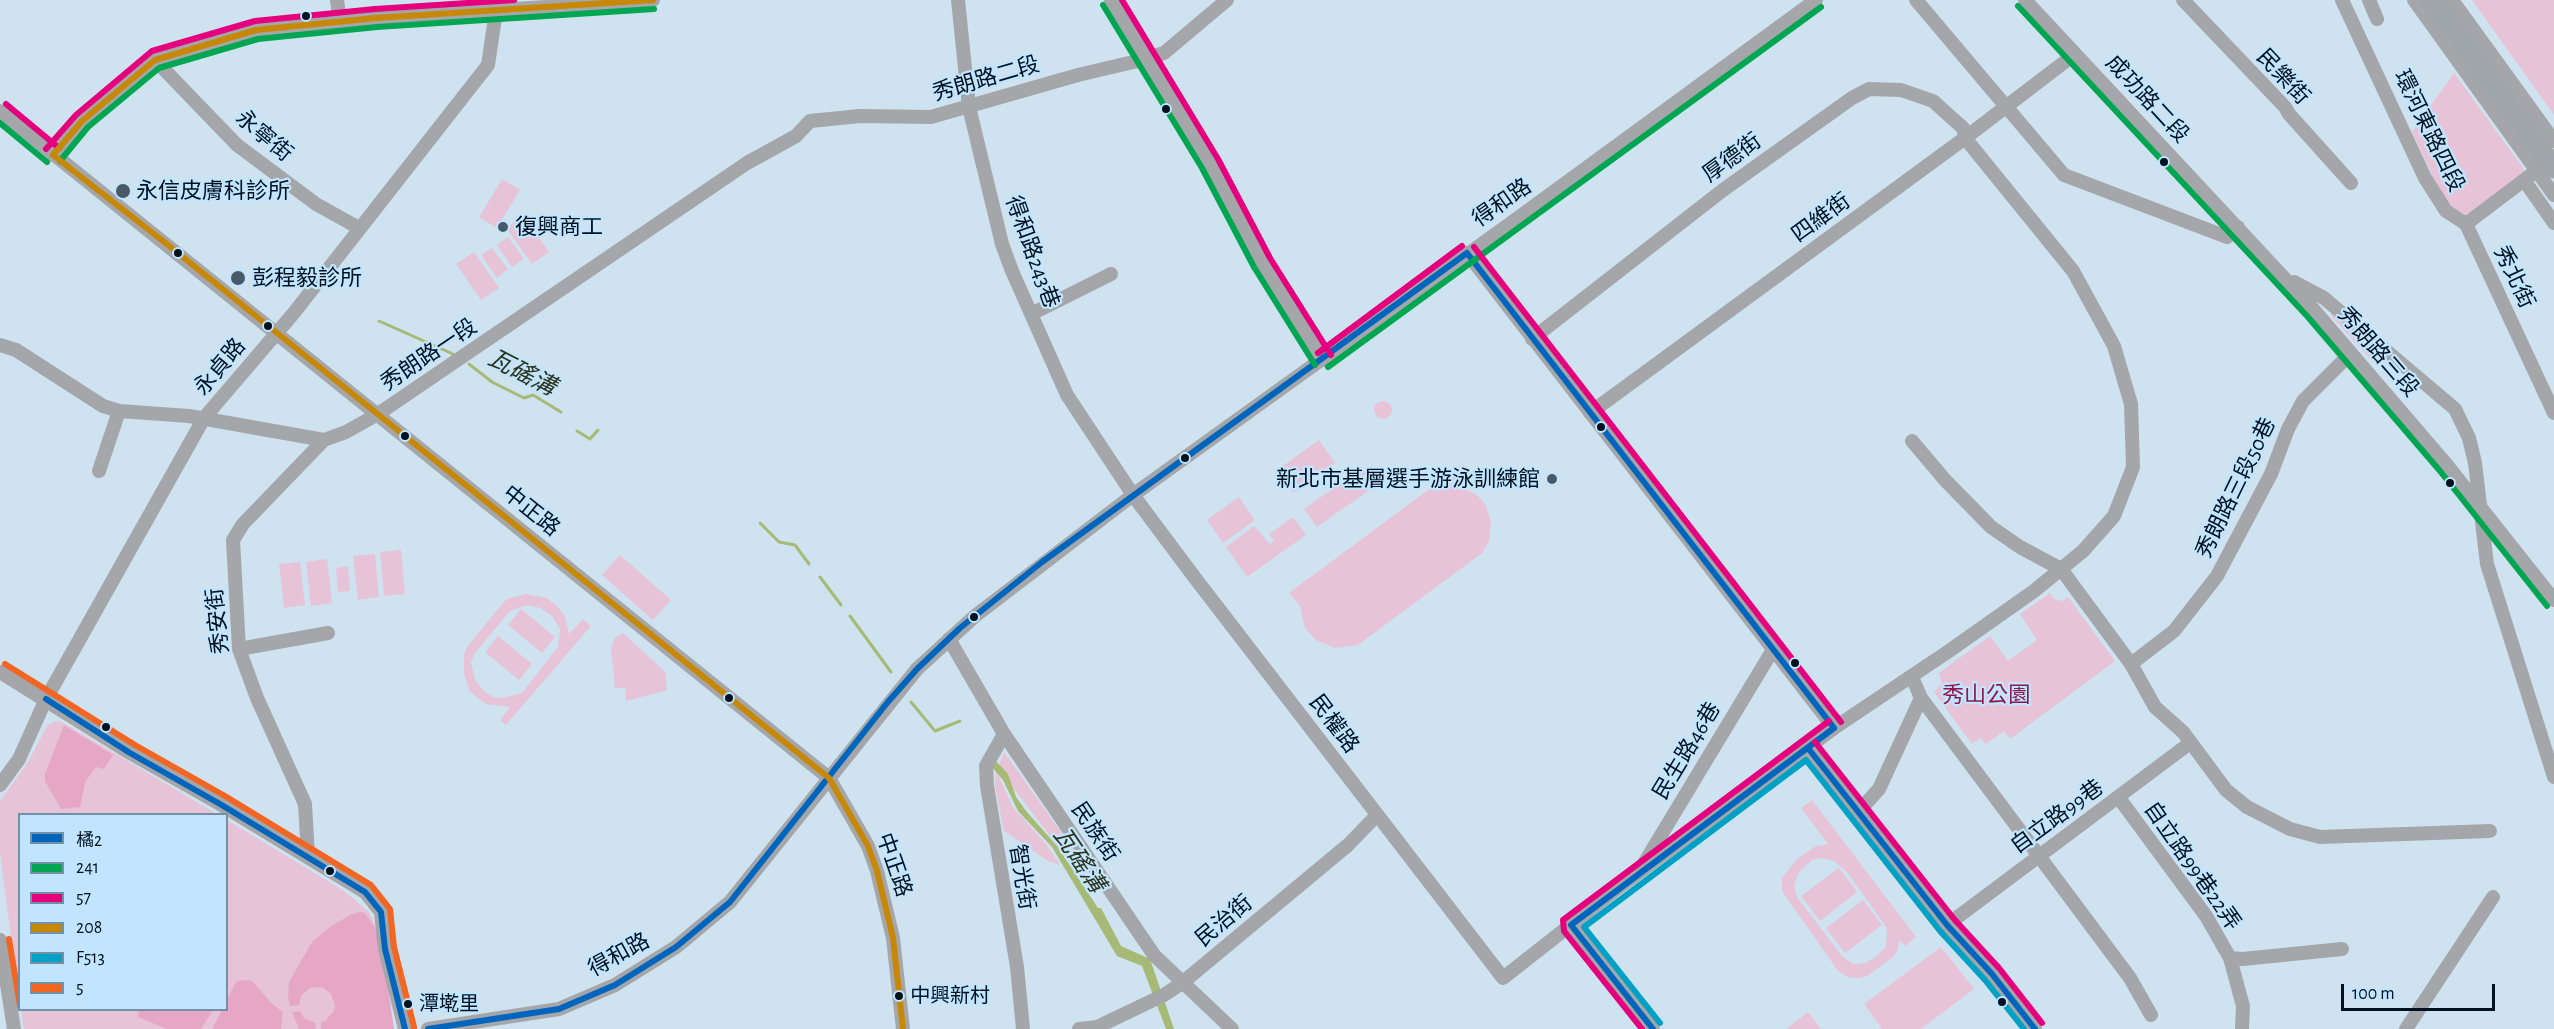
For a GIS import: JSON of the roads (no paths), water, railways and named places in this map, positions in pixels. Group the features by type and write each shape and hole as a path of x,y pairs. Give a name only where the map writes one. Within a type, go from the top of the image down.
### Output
{"highway":[{"path":"2432,0 2549,159"},
{"path":"2446,0 2549,159"}],"street":[{"path":"338,0 340,22"},
{"path":"53,155 82,121 155,60 256,30 496,6 653,0"},
{"name":"得和路243巷","path":"958,0 969,107 1002,244 1067,395 1133,495"},
{"path":"1111,0 1210,164 1262,262 1323,360"},
{"name":"秀朗路二段","path":"747,163 796,136 810,121 860,116 931,117 1164,53 1227,0"},
{"name":"得和路","path":"428,1029 559,1009 615,985 675,947 730,902 916,669 948,639 1042,562 1133,495 1323,360 1816,0"},
{"path":"1916,0 2064,174 2227,237 2238,227"},
{"name":"成功路二段","path":"2025,0 2238,227"},
{"name":"民樂街","path":"2183,0 2285,106 2289,114 2351,183"},
{"name":"環河東路四段","path":"2342,0 2425,178 2446,211 2466,224 2549,159"},
{"path":"2369,0 2377,19"},
{"path":"2414,0 2549,159"},
{"path":"2421,0 2549,159 2554,195"},
{"path":"2452,0 2549,159 2554,182"},
{"path":"2461,0 2554,130"},
{"name":"永貞路","path":"0,784 19,759 46,699 204,418 276,332 488,65 496,6"},
{"name":"四維街","path":"1590,413 1965,138 2075,54"},
{"name":"永寧街","path":"155,60 237,145 316,204 359,228"},
{"name":"厚德街","path":"1503,978 1834,728 1949,651 2084,551 2114,516 2133,467 2131,404 2114,346 2073,271 1965,138 1963,128 1934,101 1900,90 1869,89 1852,98 1723,190 1532,339"},
{"name":"中正路","path":"0,111 829,778 868,846 877,871 893,939 903,1029"},
{"name":"秀朗路一段","path":"324,440 346,432 378,414 747,163"},
{"path":"2524,180 2554,223"},
{"name":"秀北街","path":"2466,224 2554,413"},
{"name":"秀朗路三段","path":"2238,227 2351,353 2481,508 2554,600"},
{"path":"1467,254 1834,728"},
{"path":"1031,314 1111,274"},
{"path":"2286,279 2324,298 2455,409 2469,438 2481,508 2487,564 2554,777"},
{"path":"0,345 16,351 103,406 119,411 204,418 324,440"},
{"name":"秀朗路三段50巷","path":"2132,664 2174,631 2217,576 2271,474 2288,429 2303,401 2351,353"},
{"path":"99,471 119,411"},
{"name":"秀安街","path":"308,856 305,804 257,698 239,649 233,540 243,524 324,440"},
{"path":"1912,441 1969,506 2010,541 2061,569 2132,664 2155,707 2186,738 2226,790 2247,807 2289,828 2320,837 2490,831"},
{"name":"民權路","path":"1133,495 1503,978"},
{"path":"239,649 328,633"},
{"name":"民族街","path":"948,639 1004,734 1154,955 1232,1029"},
{"name":"民生路46巷","path":"1637,875 1773,648"},
{"path":"0,672 130,753 308,856 365,892 381,912 386,949 405,1029"},
{"path":"1912,677 1921,698 2130,978 2151,1015"},
{"path":"1859,811 1879,789 1921,698"},
{"name":"智光街","path":"1004,734 986,766 987,786 1017,967 1023,1029"},
{"name":"自立路99巷","path":"1947,925 2119,798 2186,738"},
{"path":"1808,748 1947,925 1992,974 2035,1029"},
{"name":"自立路99巷22弄","path":"2119,798 2206,916 2230,958 2243,1006 2242,1029"},
{"name":"民治街","path":"1079,1029 1096,1027 1164,995 1182,983 1348,845 1377,815"},
{"path":"2406,1029 2493,897"},
{"path":"1571,925 1653,1029"},
{"path":"0,940 14,1029"},
{"path":"2230,958 2243,959 2342,949"}],"waterway":[{"name":"瓦磘溝","path":"379,321 453,354"},
{"name":"瓦磘溝","path":"469,364 492,382 524,398 533,395 561,412"},
{"name":"瓦磘溝","path":"577,431 590,439 598,430"},
{"name":"瓦磘溝","path":"760,523 779,542 795,545 809,564"},
{"name":"瓦磘溝","path":"820,577 841,605"},
{"name":"瓦磘溝","path":"850,616 891,672"},
{"name":"瓦磘溝","path":"911,702 935,731 960,721"}],"place":[{"name":"永信皮膚科診所","path":"123,191"},
{"name":"復興商工","path":"503,227"},
{"name":"彭程毅診所","path":"238,278"},
{"name":"新北市基層選手游泳訓練館","path":"1552,479"},
{"name":"中興新村","path":"899,996"},
{"name":"潭墘里","path":"408,1004"}],"park label":[{"name":"秀山公園","path":"1986,695"}]}
